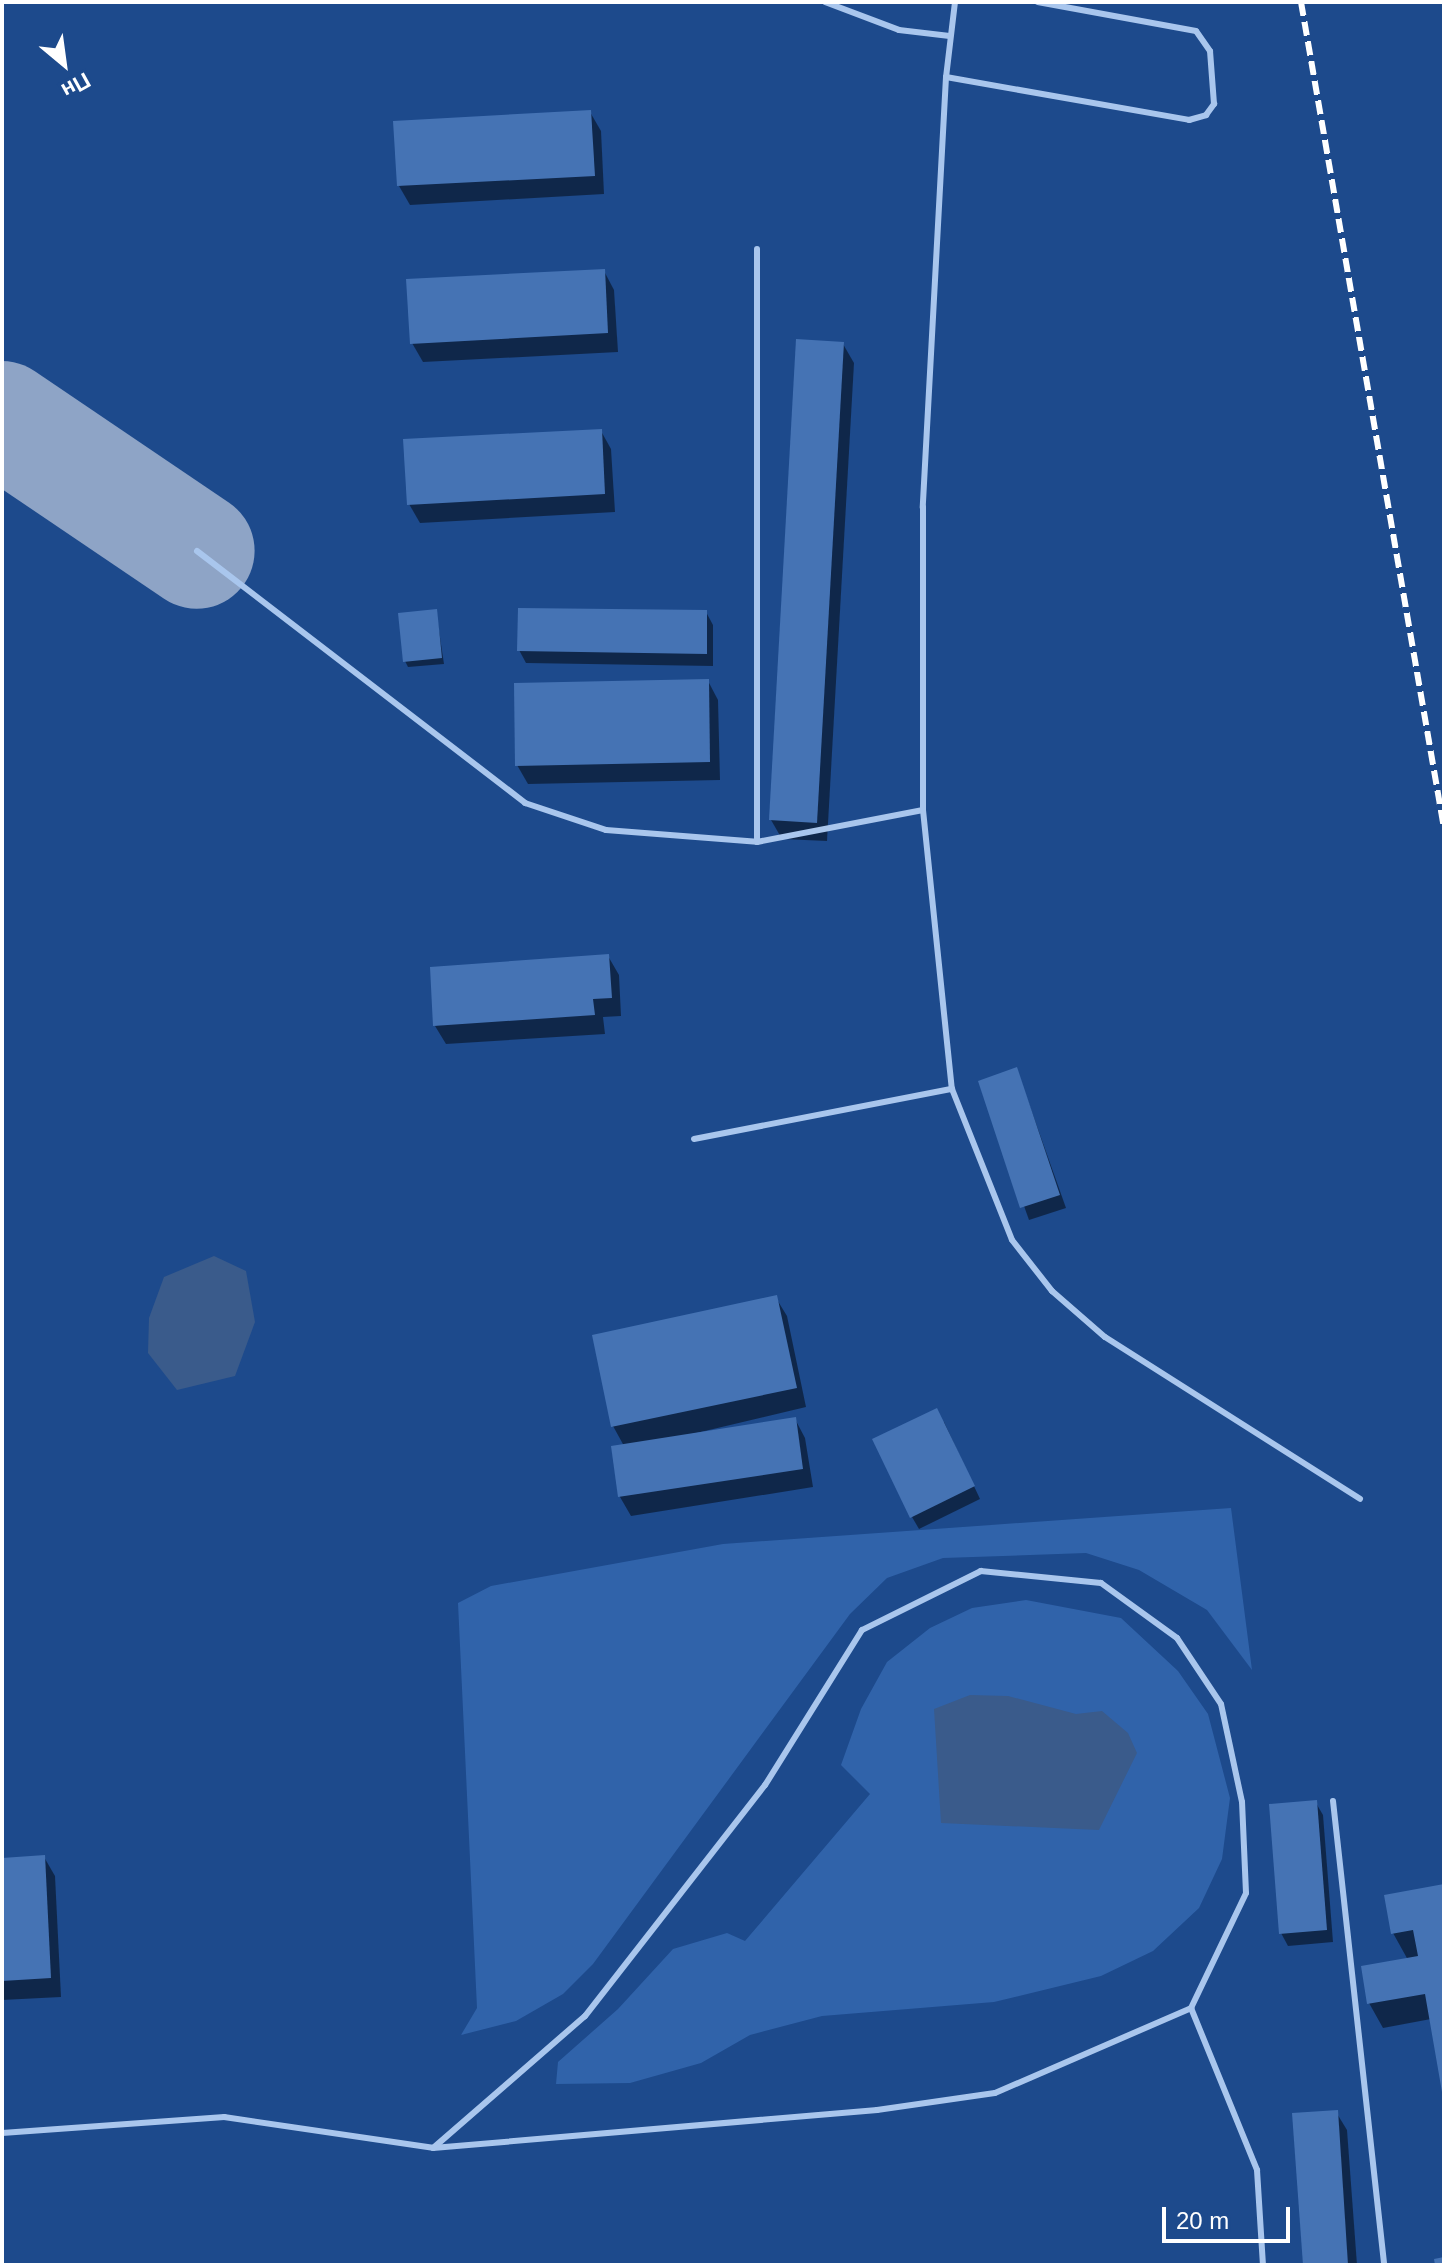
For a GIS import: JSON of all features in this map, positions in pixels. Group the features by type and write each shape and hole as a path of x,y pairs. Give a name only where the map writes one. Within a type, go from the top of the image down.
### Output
{"lane":[{"path":"825,2 899,30 950,36"},
{"path":"955,2 946,77 923,507 923,810 952,1089 1012,1240 1052,1291 1105,1337 1360,1499"},
{"path":"946,77 1189,120 1206,115 1214,104 1210,51 1196,31 1038,2"},
{"path":"757,249 757,842"},
{"path":"197,551 525,803 606,830 757,842 923,810"},
{"path":"694,1139 952,1089"},
{"path":"2,2133 224,2117 433,2148 877,2110 995,2093 1191,2008 1246,1893 1242,1802 1221,1704 1177,1638 1101,1583 981,1571 862,1630 765,1785 585,2016 433,2148"},
{"path":"1333,1801 1384,2265"},
{"path":"1191,2008 1257,2170 1263,2265"}],"shaded area":[{"path":"214,1256 246,1271 255,1322 235,1376 177,1390 148,1353 149,1318 164,1277"},
{"path":"1231,1508 1252,1670 1207,1610 1139,1570 1086,1553 943,1558 887,1578 850,1614 593,1964 563,1994 516,2021 461,2035 477,2008 458,1603 491,1586 723,1544"},
{"path":"1026,1600 1121,1618 1178,1671 1208,1714 1230,1798 1222,1859 1199,1908 1153,1951 1101,1976 994,2002 822,2016 750,2035 701,2063 630,2083 556,2084 558,2062 618,2009 673,1949 727,1933 745,1941 870,1794 841,1765 861,1709 887,1662 930,1628 972,1608"},
{"path":"970,1695 1008,1696 1076,1714 1102,1711 1128,1733 1137,1753 1099,1830 941,1823 934,1709"}],"building":[{"path":"591,110 595,176 397,186 393,121"},
{"path":"605,269 608,333 410,344 406,279"},
{"path":"796,339 844,342 817,823 769,820"},
{"path":"602,429 605,494 407,505 403,439"},
{"path":"518,608 707,610 707,654 517,651"},
{"path":"437,609 442,658 403,662 398,613"},
{"path":"709,679 710,762 515,766 514,683"},
{"path":"609,954 612,998 593,999 595,1015 433,1026 430,967"},
{"path":"1017,1067 1060,1195 1020,1208 978,1081"},
{"path":"777,1295 797,1388 611,1427 592,1335"},
{"path":"937,1408 975,1486 910,1518 872,1439"},
{"path":"796,1417 803,1469 618,1497 611,1446"},
{"path":"1317,1800 1327,1930 1279,1934 1269,1804"},
{"path":"45,1855 51,1978 2,1981 2,1858"},
{"path":"1444,1884 1442,2092 1425,1994 1367,2004 1361,1966 1418,1956 1413,1930 1391,1934 1384,1895"},
{"path":"1338,2110 1348,2265 1303,2265 1292,2113"},
{"path":"1444,2257 1444,2265 1435,2265 1434,2259"}],"taxiway":[{"path":"2,419 197,551"}],"railway":[{"path":"1301,2 1444,828"}]}
